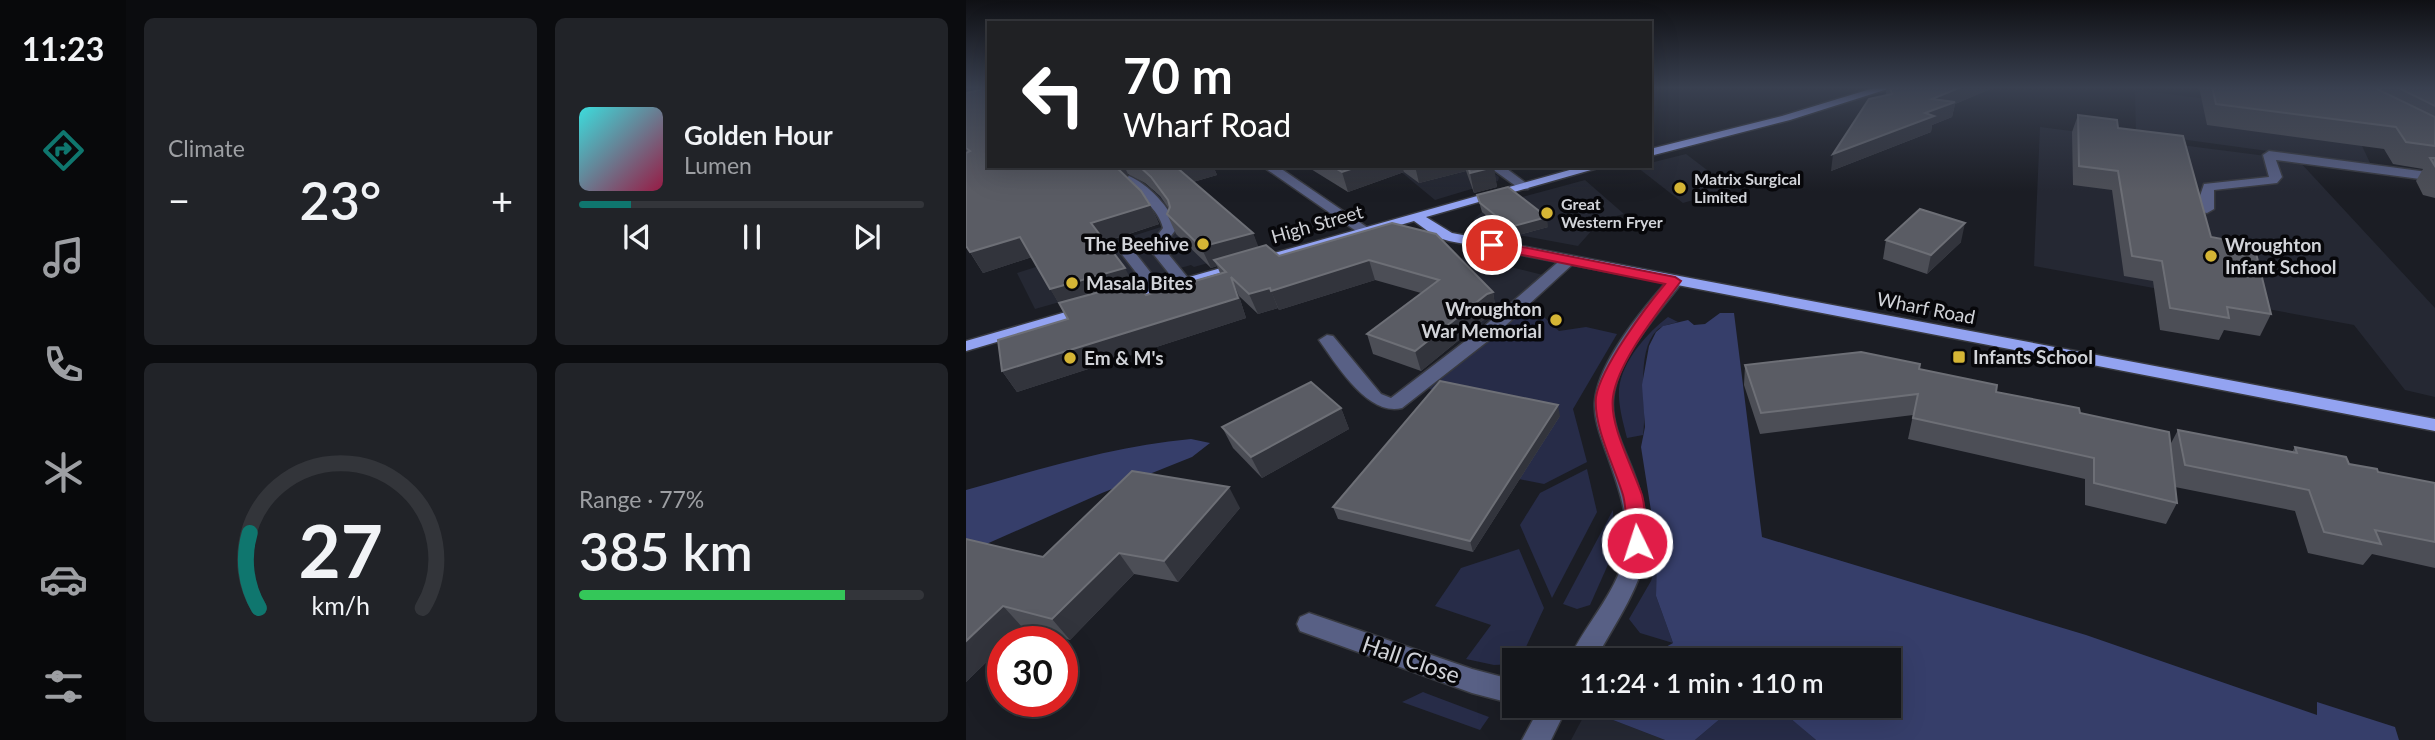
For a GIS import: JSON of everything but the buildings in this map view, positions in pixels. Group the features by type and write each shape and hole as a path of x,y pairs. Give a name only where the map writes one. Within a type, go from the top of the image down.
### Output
{"main road":[{"path":"1652,152 1772,122"},
{"name":"High Street","path":"966,346 1364,230 1592,168"},
{"name":"Wharf Road","path":"1416,216 1443,235 2435,425"}],"street":[{"path":"2207,209 2208,187 2273,180 2276,177 2269,155 2435,177"},
{"path":"1271,168 1364,230"},
{"path":"1497,168 1524,186"},
{"path":"1129,180 1170,223 1170,228 1157,245 1158,251 1184,283"},
{"path":"1124,248 1157,290"},
{"path":"1327,341 1375,398 1386,404 1395,404 1487,333 1569,260"},
{"path":"1588,648 1629,575 1637,543 1633,498 1613,444 1604,400 1609,379 1632,340 1675,281"},
{"name":"Hall Close","path":"1309,624 1472,681 1502,689"},
{"path":"1536,740 1548,718"}],"shaded area":[{"path":"2136,122 2351,122 2371,165 2136,133"},
{"name":"Wroughton Infant School","path":"2040,127 2298,160 2435,308 2435,397 2405,390 2354,325 2034,266"},
{"path":"1686,154 1732,189 1683,203 1638,168 1652,168 1652,162"},
{"path":"1396,168 1487,168 1499,177 1498,181 1435,200"},
{"path":"1585,180 1624,214 1601,220 1578,246 1480,228 1473,224 1474,219 1489,206"},
{"path":"1181,184 1244,253 1194,267 1191,265 1035,309 1017,273 1164,226 1134,199"},
{"path":"1465,256 1543,275 1463,341 1416,327 1437,277"},
{"path":"1531,305 1559,331 1586,327 1617,334 1573,409 1587,462 1544,484 1519,479 1559,416 1429,389"},
{"path":"1720,313 1734,313 1762,537 2086,635 2317,715 2317,702 2395,727 2399,740 1816,740 1790,718 1901,718 1901,648 1664,648 1673,643 1656,596 1657,549 1641,447 1645,427 1642,385 1649,346 1656,332 1663,326 1688,320 1694,325 1705,324"},
{"path":"1668,317 1678,322 1657,330 1646,352 1643,435 1627,438 1619,401 1621,379 1637,348"},
{"path":"1191,439 1210,443 1192,457 966,553 966,490 1105,453"},
{"path":"1587,469 1597,512 1552,598 1520,525 1540,493"},
{"path":"1613,510 1614,551 1590,605 1577,609 1563,604"},
{"path":"1519,549 1544,608 1526,648 1502,648 1502,665 1466,659 1491,625 1435,606 1461,568"},
{"path":"1657,562 1656,596 1673,643 1640,633 1629,619 1651,581"},
{"path":"1423,692 1489,717 1480,730 1402,702"},
{"path":"1583,718 1608,718 1665,740 1571,740"},
{"path":"1608,718 1721,718 1695,740 1665,740"},
{"path":"1721,718 1789,718 1816,740 1695,740"}],"place":[{"name":"Matrix Surgical Limited","path":"1680,188"},
{"name":"Great Western Fryer","path":"1547,213"},
{"name":"The Beehive","path":"1203,244"},
{"name":"Wroughton Infant School","path":"2211,256"},
{"name":"Masala Bites","path":"1072,283"},
{"name":"Wroughton War Memorial","path":"1556,320"},
{"name":"Infants School","path":"1959,357"},
{"name":"Em & M's","path":"1070,358"}],"route":[{"path":"1492,245 1675,281 1656,303 1632,340 1609,379 1604,400 1613,444 1633,498 1637,543"}]}
